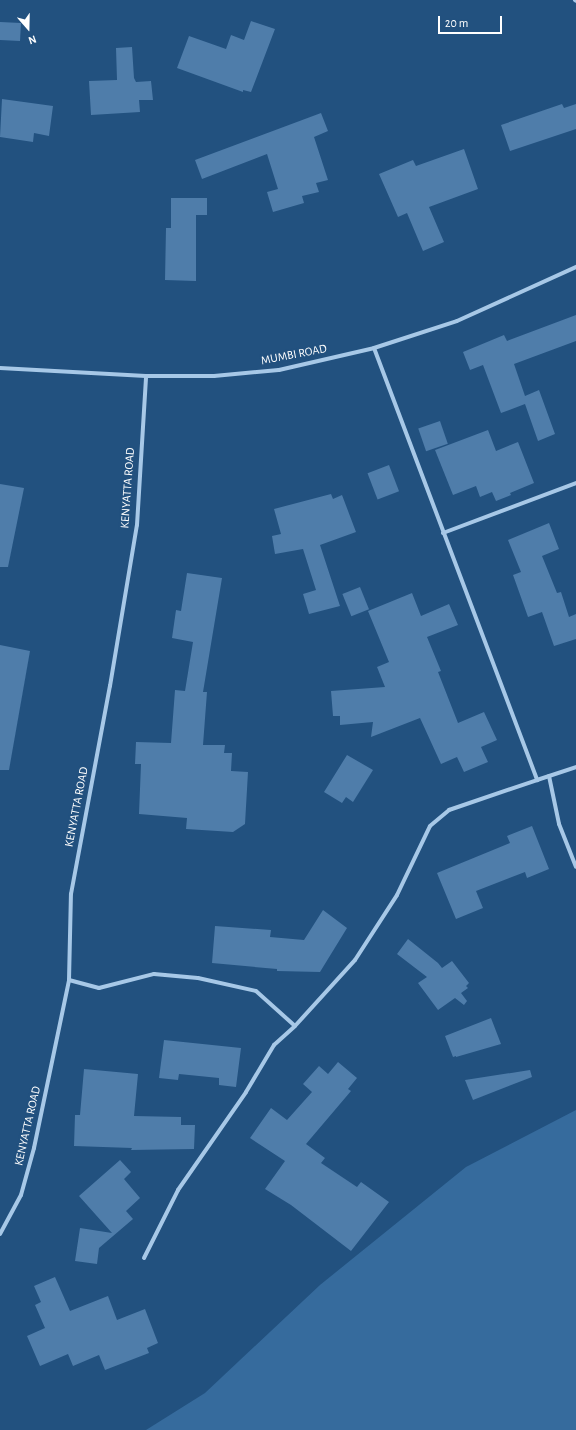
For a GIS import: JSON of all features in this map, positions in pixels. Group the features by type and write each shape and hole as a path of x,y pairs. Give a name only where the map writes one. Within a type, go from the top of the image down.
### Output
{"street":[{"name":"MUMBI ROAD","path":"0,368 146,376 214,376 279,370 374,348 457,321 576,268"},
{"path":"374,348 537,780"},
{"name":"KENYATTA ROAD","path":"0,1234 22,1195 34,1148 69,980 71,894 110,686 136,525 146,376"},
{"path":"443,533 576,483"},
{"path":"144,1258 178,1190 246,1092 274,1045 295,1026 355,960 396,895 430,826 449,810 576,766"},
{"path":"549,776 559,824 576,867"},
{"path":"69,980 100,988 154,974 198,978 256,991 295,1026"}],"shaded area":[{"path":"576,1110 576,1430 146,1430 205,1393 320,1285 466,1167"}],"building":[{"path":"251,21 275,29 251,92 243,90 243,92 177,68 189,36 226,49 231,35 244,40"},
{"path":"0,22 21,23 20,41 0,40"},
{"path":"132,47 134,78 136,82 151,81 153,100 139,100 140,112 91,115 89,81 117,80 116,48"},
{"path":"2,99 53,106 49,136 34,133 33,142 0,137"},
{"path":"562,104 564,108 576,104 576,129 510,151 501,125"},
{"path":"321,113 328,131 314,137 328,180 316,183 319,192 302,196 304,203 273,212 267,192 278,189 267,154 202,179 195,160"},
{"path":"464,149 478,189 429,207 444,242 423,251 407,213 398,217 379,174 413,160 416,166"},
{"path":"171,198 207,198 207,215 196,215 196,281 165,280 166,228 171,228"},
{"path":"576,315 576,341 514,364 525,396 539,390 555,434 538,441 525,404 501,413 483,365 470,370 463,352 504,335 507,341"},
{"path":"440,421 448,444 426,451 418,428"},
{"path":"488,430 496,451 518,442 534,483 510,493 511,495 496,501 492,492 480,497 476,486 453,495 435,450"},
{"path":"389,465 399,491 378,499 368,473"},
{"path":"0,484 24,488 8,567 0,567"},
{"path":"331,494 333,499 342,495 356,532 320,545 340,606 309,614 303,594 316,590 303,549 275,554 272,536 281,534 274,509"},
{"path":"549,523 559,549 542,556 557,593 561,592 569,617 576,614 576,639 554,646 542,612 528,617 513,575 521,572 508,540"},
{"path":"187,573 222,578 203,692 207,692 203,745 225,745 224,753 232,753 231,771 248,772 245,824 233,832 186,829 187,818 139,814 141,764 135,764 136,742 171,743 175,690 185,691 193,642 172,638 176,610 181,611"},
{"path":"360,587 369,609 351,616 342,594"},
{"path":"412,593 421,616 449,604 458,625 427,637 441,671 438,672 458,723 484,712 497,740 481,747 488,762 464,772 457,757 441,764 420,718 371,737 373,722 340,725 340,716 333,716 331,691 385,687 377,667 389,662 368,611"},
{"path":"0,645 30,651 9,770 0,770"},
{"path":"347,755 373,770 353,802 346,797 342,803 324,792"},
{"path":"532,826 549,869 527,878 525,872 476,891 483,908 456,919 437,873 510,843 507,836"},
{"path":"323,910 347,928 320,972 277,971 277,969 212,963 215,926 271,930 270,937 304,940"},
{"path":"408,939 438,963 442,968 452,961 469,983 466,986 468,988 461,993 467,1001 464,1005 455,998 438,1010 418,983 427,977 397,954"},
{"path":"491,1018 501,1044 453,1057 445,1036"},
{"path":"164,1040 241,1048 236,1087 219,1085 219,1078 179,1074 178,1080 159,1078"},
{"path":"338,1062 357,1078 348,1089 351,1091 306,1144 325,1158 321,1163 357,1187 361,1182 389,1202 351,1251 291,1205 265,1189 285,1161 250,1138 271,1108 287,1120 312,1092 303,1084 319,1066 328,1074"},
{"path":"84,1069 138,1074 134,1116 181,1117 181,1125 195,1125 194,1149 131,1150 132,1148 74,1146 75,1115 80,1115"},
{"path":"530,1070 532,1077 473,1100 465,1080"},
{"path":"120,1160 131,1172 124,1179 140,1198 126,1211 133,1219 99,1248 97,1264 75,1261 80,1228 112,1233 79,1196"},
{"path":"55,1277 70,1311 108,1296 117,1320 145,1309 158,1343 147,1348 149,1353 105,1370 99,1355 73,1366 68,1354 40,1366 27,1336 45,1328 35,1305 41,1302 34,1286"}]}
